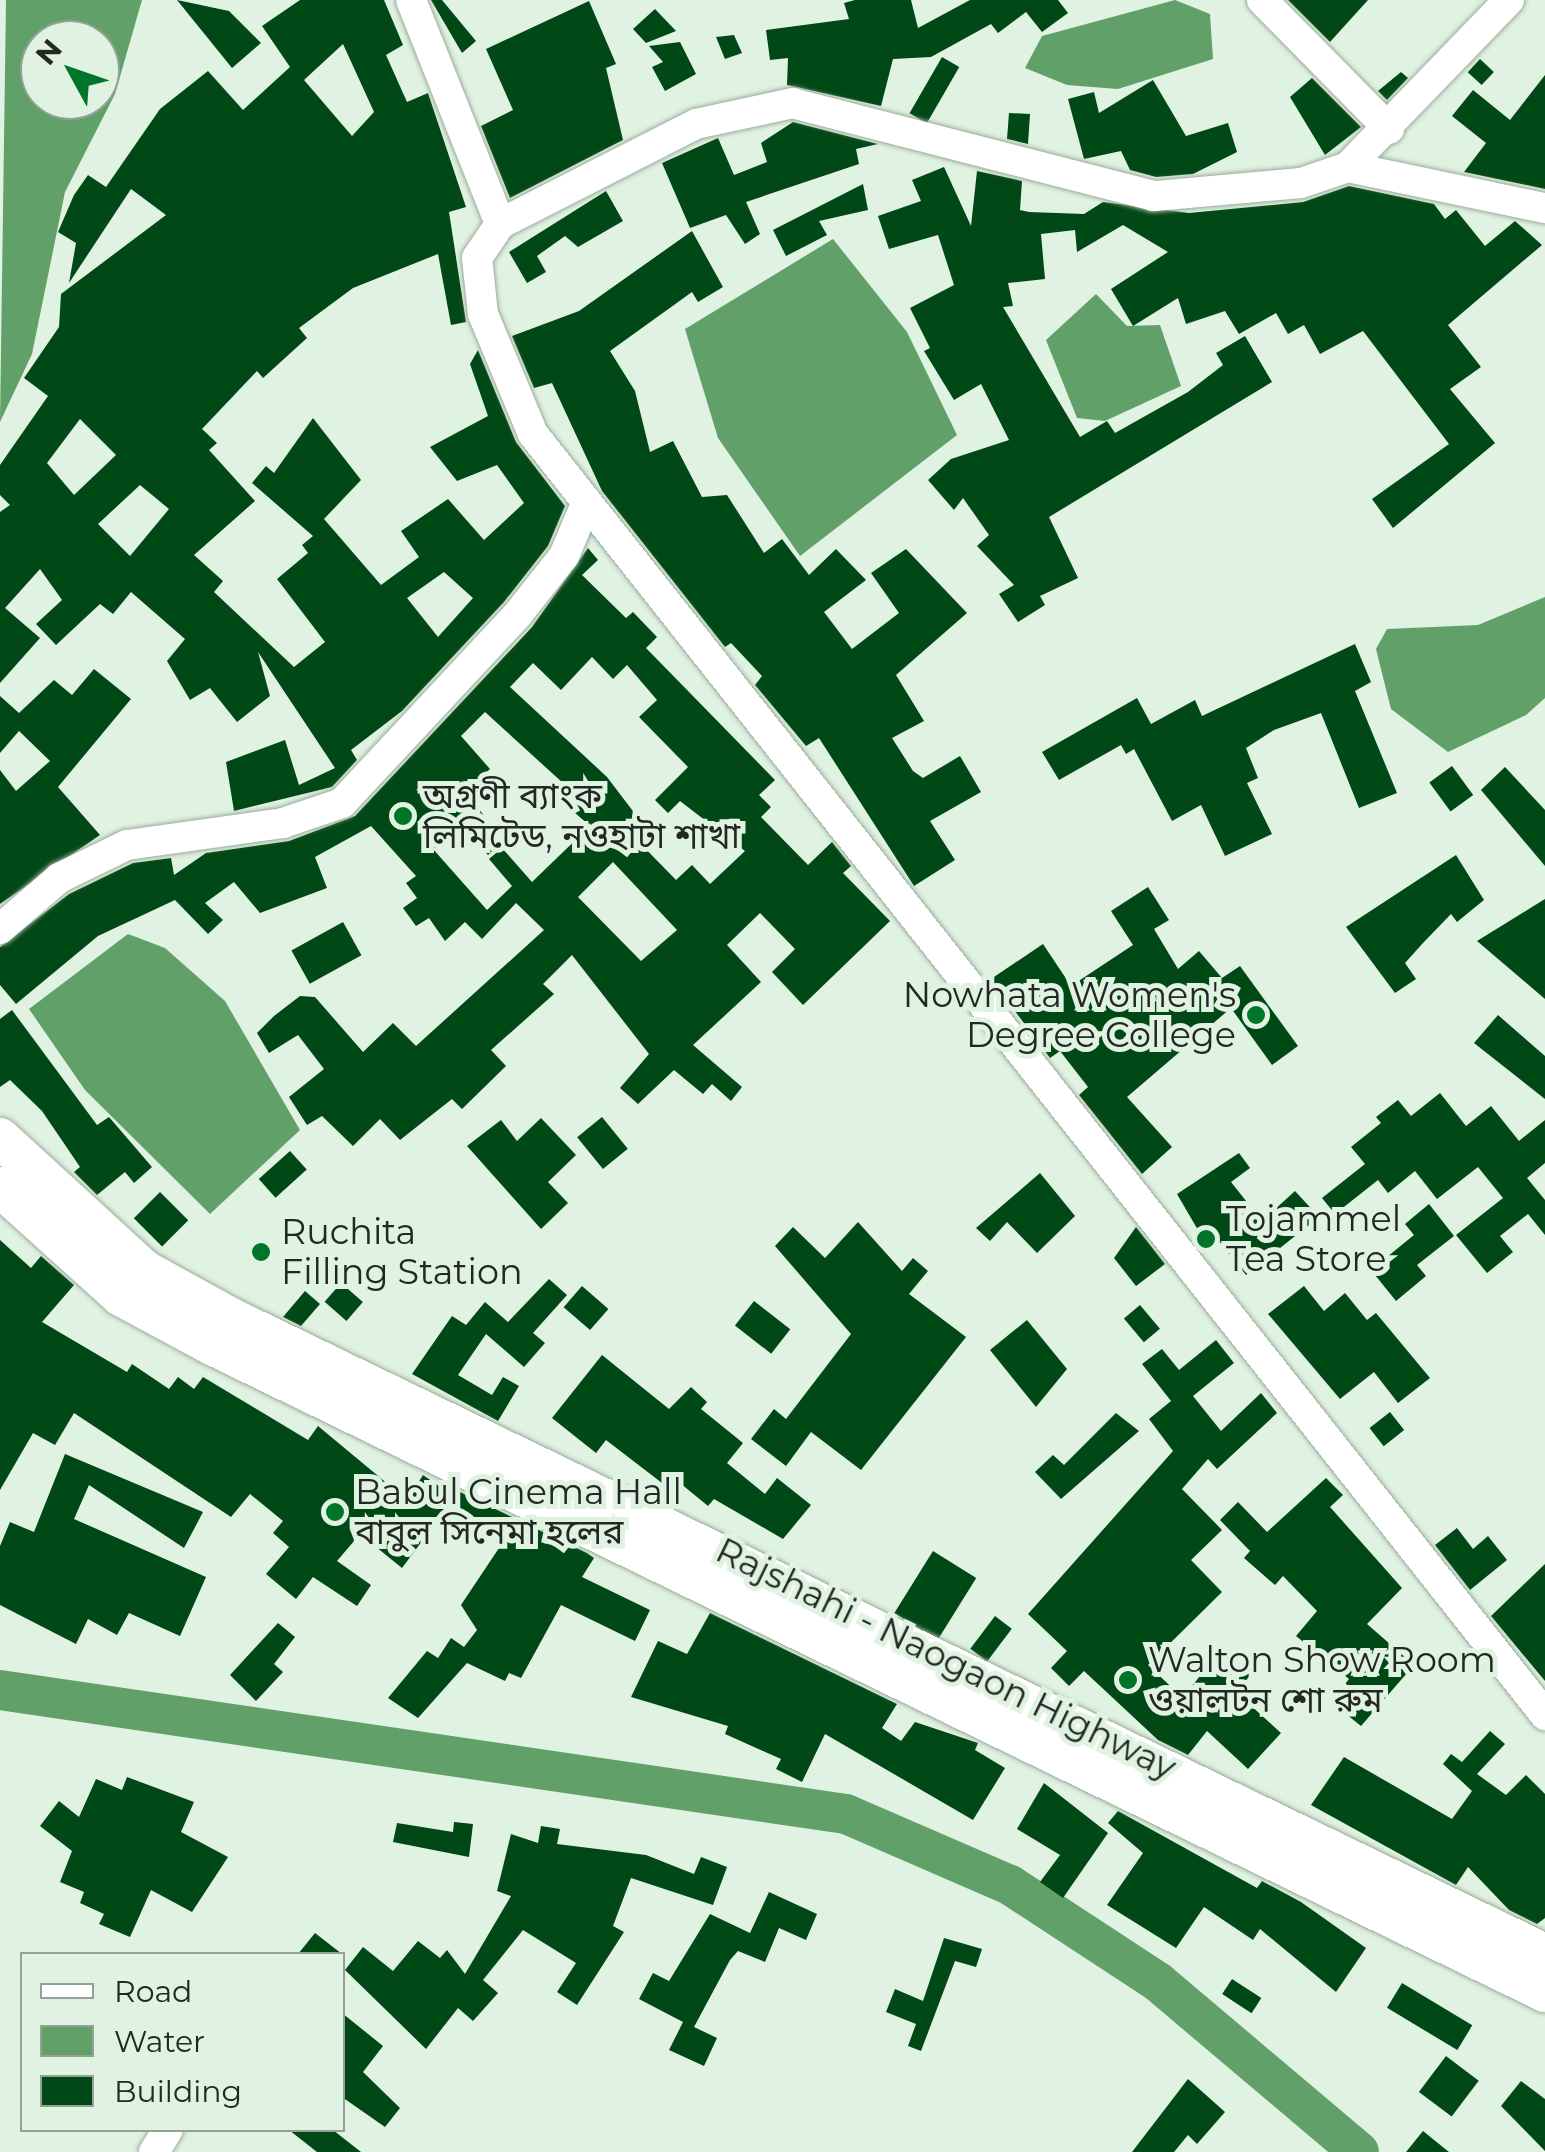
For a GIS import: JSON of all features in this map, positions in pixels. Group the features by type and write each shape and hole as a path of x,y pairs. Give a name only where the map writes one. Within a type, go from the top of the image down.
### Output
{"main road":[{"name":"Rajshahi - Naogaon Highway","path":"0,1138 130,1259 231,1318 1545,1954"},
{"name":"Rajshahi - Naogaon Highway","path":"0,1186 121,1296 212,1345 1545,1992"}],"street":[{"path":"410,0 500,224"},
{"path":"1262,0 1389,129"},
{"path":"1510,0 1348,167 1301,184 1154,196 793,103 696,124 500,224 477,258 483,314 533,434 1040,1066 1545,1715"},
{"path":"1348,167 1545,208"},
{"path":"0,929 59,878 127,845 284,823 342,803 518,614 564,556 586,504"}],"water":[{"path":"6,0 142,0 120,77 120,20 20,20 20,120 102,120 65,192 32,354 0,422"},
{"path":"1175,0 1210,14 1213,59 1118,89 1067,85 1025,68 1042,36"},
{"path":"833,239 907,332 957,435 800,556 718,438 685,329"},
{"path":"1096,294 1127,326 1160,325 1181,386 1105,421 1077,418 1046,340"},
{"path":"1545,597 1545,698 1526,715 1448,752 1391,709 1376,649 1387,629 1478,625"},
{"path":"128,934 165,948 225,1001 300,1130 210,1214 85,1090 29,1009"}],"building":[{"path":"177,0 229,11 261,43 232,68"},
{"path":"300,0 384,0 403,45 386,55 407,102 428,93 466,207 449,212 466,322 451,325 438,254 353,288 299,328 307,338 263,378 257,371 202,429 217,443 209,450 255,501 194,555 223,581 214,592 294,667 325,642 277,579 308,553 302,545 313,536 252,483 266,466 274,473 313,418 361,480 324,519 381,585 419,557 401,531 448,499 484,540 524,503 497,465 457,481 430,447 488,416 470,364 478,350 516,442 565,506 548,546 504,602 402,711 351,750 357,760 332,787 234,811 226,762 285,740 299,785 335,768 258,652 270,696 237,722 210,688 190,700 167,661 185,639 131,592 113,614 100,604 56,645 36,624 62,600 40,569 5,608 40,638 0,683 0,512 10,505 0,495 0,465 48,396 24,378 59,327 61,294 166,215 131,189 69,283 76,243 58,232 74,195 88,175 106,187 160,109 208,71 243,110 290,67 262,26","holes":["343,44 374,112 352,136 304,80","80,419 116,455 74,495 47,463","140,485 169,509 130,556 98,524","444,572 473,598 438,637 407,598"]},
{"path":"431,0 442,0 476,41 462,53"},
{"path":"911,0 918,28 970,0 1058,0 1068,13 1042,32 1026,12 998,33 991,24 931,57 893,59 881,106 787,85 788,58 770,60 766,30 849,19 844,3"},
{"path":"1288,0 1368,0 1330,42"},
{"path":"589,1 616,64 606,68 623,140 510,198 481,126 513,110 486,49"},
{"path":"655,9 676,31 646,43 633,29"},
{"path":"734,35 742,53 725,59 716,37"},
{"path":"680,42 696,74 665,91 652,67 663,62 649,46"},
{"path":"942,57 959,67 927,123 910,113"},
{"path":"1480,59 1494,72 1482,85 1468,72"},
{"path":"1401,72 1408,78 1387,100 1378,91"},
{"path":"1545,75 1545,189 1464,172 1486,143 1452,116 1473,90 1510,120"},
{"path":"1312,78 1361,127 1325,155 1290,97"},
{"path":"1153,80 1186,136 1228,123 1237,152 1193,174 1156,177 1130,170 1121,151 1084,159 1068,99 1094,92 1099,113"},
{"path":"1009,113 1030,114 1028,144 1007,139"},
{"path":"793,122 878,144 856,149 859,164 746,202 760,234 745,244 726,215 690,228 662,163 718,138 734,175 767,162 761,143"},
{"path":"944,167 971,226 977,171 1022,181 1020,210 1029,212 1084,214 1103,202 1189,213 1303,202 1349,186 1434,204 1445,219 1456,210 1485,246 1515,221 1542,245 1448,325 1481,367 1450,389 1495,443 1393,528 1372,499 1449,444 1363,331 1320,354 1304,325 1288,334 1276,313 1239,334 1225,311 1186,324 1178,298 1133,326 1111,289 1168,252 1123,225 1077,252 1075,230 1041,234 1045,279 1008,283 1013,306 1003,307 1080,437 1107,421 1115,433 1188,392 1223,365 1216,353 1245,336 1272,382 1049,517 1078,578 1040,596 1045,605 1018,622 999,594 1014,585 977,546 989,535 963,498 954,510 928,480 951,459 1009,440 981,384 954,400 924,351 930,348 910,308 954,285 938,235 889,249 878,216 921,201 912,180"},
{"path":"863,184 868,210 819,221 827,235 786,256 773,230"},
{"path":"606,191 623,221 578,247 565,236 537,256 546,272 527,283 509,252"},
{"path":"692,231 723,287 698,302 692,292 610,351 635,391 650,452 673,441 702,497 727,495 764,553 782,539 809,575 836,549 866,580 824,612 852,649 899,613 871,573 906,549 967,613 896,675 924,721 892,738 913,771 923,778 960,756 981,792 930,821 955,860 914,886 819,738 806,746 755,685 762,676 731,643 725,647 602,491 552,383 534,388 512,336 579,311"},
{"path":"588,548 598,560 582,575 626,618 633,612 657,637 646,648 775,780 759,795 771,807 761,817 808,865 832,842 851,866 843,873 890,921 803,1005 772,972 795,949 760,913 727,945 761,982 693,1045 742,1087 731,1101 712,1084 703,1094 674,1070 638,1104 620,1088 649,1054 572,955 543,984 554,994 491,1050 506,1066 462,1109 452,1099 400,1140 380,1119 353,1146 322,1116 307,1125 289,1097 324,1069 298,1035 269,1053 257,1033 274,1016 300,996 315,997 363,1052 393,1023 416,1046 544,930 516,903 482,939 465,922 445,941 429,918 416,926 403,908 417,898 406,883 416,876 371,826 315,857 327,888 260,913 234,882 205,903 223,920 208,934 175,900 98,936 16,1004 0,985 0,947 69,894 133,863 171,858 174,875 206,853 289,841 355,816 532,627","holes":["592,657 613,679 627,665 657,700 639,717 688,767 655,800 668,813 680,801 745,851 710,884 692,865 676,880 635,838 645,827 607,777 510,687 533,663 561,690","485,712 575,794 566,805 590,826 532,882 502,848 489,859 512,886 487,910 433,849 460,826 488,855 502,842 466,790 490,769 461,736","613,862 677,930 641,961 578,897"]},
{"path":"1355,644 1371,682 1355,691 1397,793 1359,808 1321,713 1274,730 1246,748 1258,778 1247,783 1272,834 1225,856 1201,805 1172,821 1134,749 1126,754 1121,745 1059,780 1042,752 1137,698 1151,724 1195,700 1202,716"},
{"path":"94,669 131,699 58,787 100,835 0,904 0,770 16,791 50,761 19,731 0,753 0,696 19,713 54,680 72,695"},
{"path":"1452,766 1473,795 1451,812 1429,782"},
{"path":"1505,767 1545,810 1545,866 1481,790"},
{"path":"1456,855 1484,900 1457,922 1451,914 1423,943 1405,963 1416,979 1395,993 1346,927"},
{"path":"1148,887 1169,920 1154,929 1178,969 1199,951 1222,978 1240,966 1298,1046 1272,1065 1231,1008 1127,1097 1172,1147 1142,1174 1079,1095 1088,1087 1060,1051 1050,1058 991,979 1043,944 1071,986 1133,945 1111,911"},
{"path":"1545,899 1545,999 1477,941"},
{"path":"343,922 361,955 310,984 291,951"},
{"path":"12,1010 97,1125 109,1117 152,1167 134,1183 125,1172 97,1195 74,1172 80,1167 42,1111 10,1080 0,1087 0,1019"},
{"path":"1498,1015 1545,1056 1545,1099 1474,1043"},
{"path":"1440,1093 1466,1126 1491,1106 1519,1141 1545,1120 1545,1163 1527,1178 1545,1200 1545,1235 1528,1214 1500,1236 1513,1252 1487,1273 1456,1235 1503,1198 1478,1167 1437,1199 1415,1171 1388,1193 1378,1180 1335,1214 1322,1198 1365,1164 1351,1147 1381,1123 1376,1117 1398,1100 1411,1116"},
{"path":"602,1117 628,1149 603,1169 577,1137"},
{"path":"541,1118 576,1155 548,1182 568,1203 541,1229 467,1146 501,1120 517,1141"},
{"path":"290,1151 307,1170 276,1198 259,1179"},
{"path":"1239,1153 1250,1168 1231,1182 1262,1221 1295,1191 1319,1217 1246,1275 1219,1241 1209,1249 1177,1194"},
{"path":"1040,1173 1075,1216 1037,1253 1007,1222 990,1241 976,1228"},
{"path":"160,1192 188,1220 162,1246 134,1218"},
{"path":"1429,1204 1454,1236 1417,1265 1426,1276 1396,1301 1371,1270 1414,1235 1405,1224"},
{"path":"858,1222 902,1271 913,1258 928,1271 909,1294 966,1337 861,1470 811,1432 786,1466 751,1439 774,1409 786,1419 851,1334 775,1246 793,1227 825,1258"},
{"path":"1136,1227 1165,1264 1136,1286 1114,1258"},
{"path":"0,1240 31,1268 41,1256 74,1285 42,1322 127,1372 132,1364 169,1389 178,1377 194,1389 203,1377 308,1440 318,1426 407,1500 423,1475 455,1497 402,1568 360,1534 337,1561 371,1585 357,1606 313,1577 296,1599 266,1574 289,1547 273,1533 283,1521 250,1494 231,1517 74,1413 55,1445 33,1433 0,1490"},
{"path":"549,1279 567,1295 533,1333 545,1343 524,1367 486,1334 458,1375 492,1395 503,1377 519,1386 498,1421 412,1374 452,1316 466,1325 485,1302 508,1322"},
{"path":"341,1283 363,1302 346,1321 325,1302"},
{"path":"582,1286 608,1309 590,1330 564,1307"},
{"path":"1304,1286 1324,1311 1345,1293 1367,1320 1376,1313 1430,1378 1398,1403 1374,1372 1340,1399 1268,1314"},
{"path":"305,1291 320,1304 301,1326 283,1317"},
{"path":"754,1301 790,1329 771,1354 735,1325"},
{"path":"1140,1305 1160,1329 1144,1342 1124,1318"},
{"path":"1027,1320 1067,1369 1036,1407 990,1350"},
{"path":"1216,1340 1234,1363 1193,1396 1221,1431 1261,1393 1277,1413 1217,1469 1208,1459 1182,1489 1222,1530 1191,1560 1222,1592 1148,1665 1183,1698 1219,1651 1250,1675 1237,1693 1281,1733 1248,1769 1207,1731 1188,1755 1158,1740 1084,1671 1069,1686 1051,1668 1067,1651 1028,1614 1173,1451 1149,1419 1171,1401 1142,1364 1162,1349 1179,1370"},
{"path":"602,1355 669,1409 691,1387 707,1402 701,1409 743,1443 727,1463 765,1494 777,1478 811,1505 783,1539 714,1499 708,1506 669,1474 662,1483 606,1440 596,1453 552,1418"},
{"path":"1390,1412 1404,1430 1384,1446 1370,1428"},
{"path":"1116,1413 1139,1431 1061,1499 1035,1472 1053,1455 1064,1465"},
{"path":"65,1454 203,1512 184,1548 89,1485 74,1519 206,1577 180,1636 129,1613 117,1635 88,1619 76,1644 0,1605 0,1546 10,1522 34,1532"},
{"path":"1326,1478 1343,1495 1330,1507 1402,1588 1367,1624 1414,1665 1361,1726 1331,1702 1349,1679 1296,1636 1317,1611 1283,1576 1275,1585 1244,1558 1250,1551 1220,1520 1238,1502 1267,1532"},
{"path":"460,1492 587,1553 594,1558 582,1577 650,1610 635,1641 561,1605 521,1678 509,1673 505,1681 467,1663 418,1718 388,1698 427,1651 438,1658 451,1638 464,1647 477,1630 461,1605 505,1539 450,1509"},
{"path":"1457,1528 1473,1549 1488,1536 1507,1560 1470,1590 1435,1545"},
{"path":"933,1551 976,1578 938,1640 894,1613"},
{"path":"1545,1564 1545,1681 1491,1616"},
{"path":"710,1613 897,1704 882,1728 901,1741 915,1722 978,1743 975,1750 1005,1768 973,1820 825,1734 802,1782 776,1769 781,1759 725,1734 728,1726 631,1697 658,1641 687,1654"},
{"path":"995,1616 1012,1629 987,1661 970,1649"},
{"path":"278,1623 295,1637 274,1664 283,1672 256,1701 230,1675"},
{"path":"1490,1731 1505,1744 1477,1774 1506,1795 1526,1775 1545,1794 1545,1918 1537,1924 1509,1910 1468,1867 1456,1885 1311,1805 1344,1757 1452,1819 1472,1791 1443,1764 1451,1754 1462,1762"},
{"path":"127,1777 194,1802 181,1832 228,1857 192,1912 151,1890 130,1937 99,1924 104,1914 80,1903 84,1892 60,1882 72,1851 40,1826 59,1801 79,1817 96,1779 122,1790"},
{"path":"1044,1783 1108,1833 1063,1898 1040,1882 1060,1855 1017,1829"},
{"path":"1118,1811 1257,1888 1262,1881 1301,1902 1366,1948 1336,1992 1260,1929 1253,1940 1204,1907 1176,1948 1107,1905 1143,1853 1108,1823"},
{"path":"454,1822 473,1824 469,1857 393,1842 397,1823 453,1832"},
{"path":"541,1826 560,1829 557,1844 646,1855 694,1874 701,1857 727,1867 713,1905 631,1878 613,1926 624,1932 577,2005 557,1992 576,1963 523,1930 483,1980 498,1993 473,2021 458,2008 426,2049 345,1970 363,1947 393,1971 418,1941 440,1958 447,1950 465,1974 511,1896 497,1891 511,1834 538,1843"},
{"path":"769,1892 817,1914 806,1940 779,1928 765,1962 738,1951 730,1960 694,2027 717,2038 704,2066 669,2050 683,2022 639,1999 653,1973 669,1981 710,1914 750,1933"},
{"path":"315,1933 339,1952 300,1952"},
{"path":"944,1938 982,1949 976,1967 955,1961 921,2051 908,2046 916,2024 886,2012 895,1989 923,2001"},
{"path":"1232,1979 1261,1998 1252,2013 1222,1994"},
{"path":"1402,1983 1472,2025 1457,2050 1387,2008"},
{"path":"345,2015 383,2046 363,2072 400,2108 385,2127 345,2099"},
{"path":"1446,2056 1479,2081 1452,2117 1419,2092"},
{"path":"1188,2079 1225,2112 1197,2144 1188,2135 1174,2152 1132,2152"},
{"path":"1521,2081 1545,2099 1545,2151 1501,2106"},
{"path":"1423,2131 1449,2152 1406,2152"},
{"path":"292,2132 336,2132 361,2152 317,2152"}],"waterway":[{"path":"0,1690 846,1814 1010,1885 1158,1982 1359,2152"}],"place":[{"name":"অগ্রণী ব্যাংক লিমিটেড, নওহাটা শাখা","path":"403,816"},
{"name":"Nowhata Women's Degree College","path":"1256,1015"},
{"name":"Tojammel Tea Store","path":"1206,1239"},
{"name":"Ruchita Filling Station","path":"261,1252"},
{"name":"Babul Cinema Hall বাবুল সিনেমা হলের","path":"335,1512"},
{"name":"Walton Show Room ওয়ালটন শো রুম","path":"1128,1680"}]}
